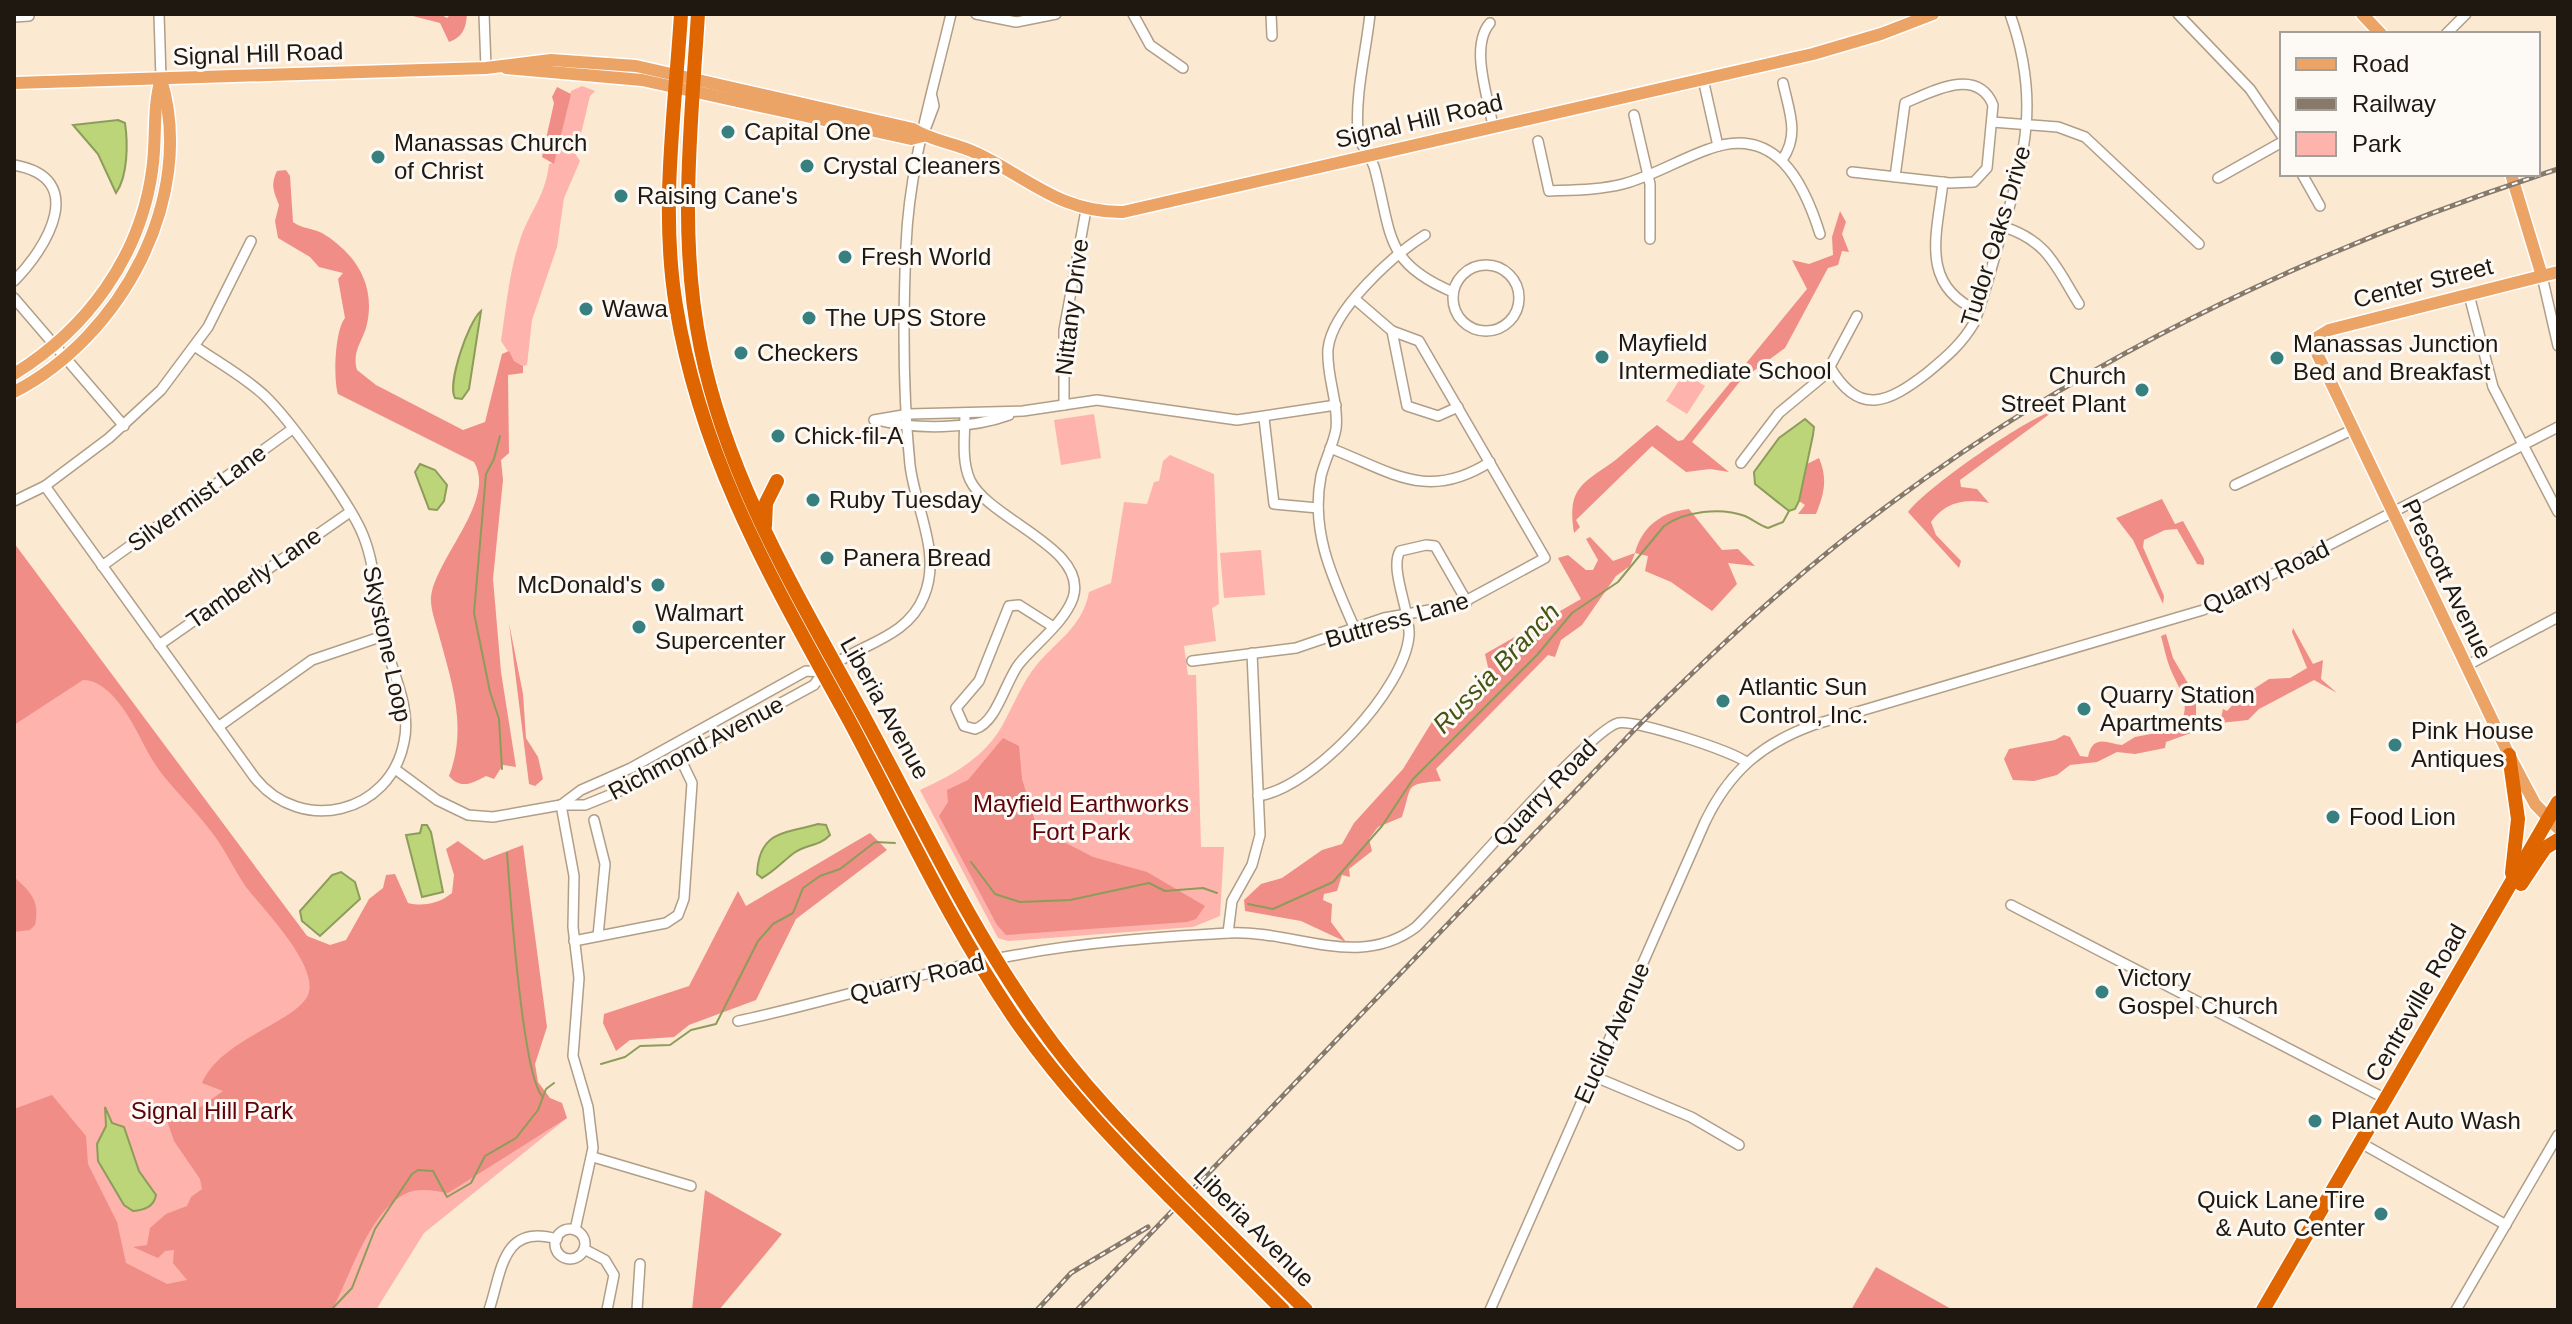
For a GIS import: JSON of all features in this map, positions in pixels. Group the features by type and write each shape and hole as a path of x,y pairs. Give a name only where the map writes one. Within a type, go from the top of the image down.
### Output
{"highway":[{"name":"Liberia Avenue","path":"681,14 669,232 676,308 691,377 714,455 737,513 996,959 1067,1062 1176,1191 1190,1217 1283,1310"},
{"name":"Liberia Avenue","path":"698,14 687,224 700,345 724,438 768,538 829,668 980,962 1015,1020 1057,1075 1176,1191 1201,1206 1306,1310"},
{"path":"768,538 764,508 777,481"},
{"path":"2509,755 2518,819 2509,887"},
{"name":"Centreville Road","path":"2263,1310 2491,917 2553,823 2558,802"},
{"path":"2491,917 2508,904 2545,848 2558,840"}],"main road":[{"name":"Signal Hill Road","path":"694,86 913,129 923,136 975,152 1063,202 1086,210 1140,210 1857,42 1933,14"},
{"path":"2362,14 2379,32"},
{"name":"Signal Hill Road","path":"14,83 503,67 531,73 677,81 800,116 911,139 923,136"},
{"path":"14,374 55,346 101,296 135,235 153,169 154,102 161,79"},
{"path":"14,392 65,358 119,297 152,234 165,183 169,146 168,101 161,79"},
{"path":"800,116 803,112 824,116 848,114"},
{"path":"2512,176 2542,276"},
{"name":"Center Street","path":"2315,353 2315,342 2322,333 2558,272"},
{"name":"Prescott Avenue","path":"2315,353 2509,755 2535,804 2553,823"}],"street":[{"path":"159,14 161,79"},
{"path":"484,14 486,68"},
{"name":"Richmond Avenue","path":"395,769 437,800 468,815 493,817 561,805 585,805 604,798 814,685 829,668 901,628 917,610 926,591 930,557 914,491 909,420 906,245 923,136 930,125 934,106 932,97 951,14"},
{"path":"976,14 1016,22 1041,20 1056,14"},
{"path":"1133,14 1150,45 1183,68"},
{"path":"1271,14 1272,36"},
{"path":"1370,14 1359,140 1369,155 1398,253 1415,273 1453,292"},
{"name":"Tudor Oaks Drive","path":"1830,367 1857,397 1875,402 1893,397 1959,345 1978,311 2022,163 2029,124 2028,80 2010,14"},
{"path":"2178,14 2250,89 2280,136"},
{"path":"2448,32 2466,14"},
{"path":"14,17 29,16"},
{"path":"1490,23 1482,35 1481,51 1493,127"},
{"path":"1703,79 1718,146"},
{"path":"1782,160 1794,135 1783,83"},
{"path":"1852,172 1895,177 1943,182 1969,183 1984,174 1992,122 1989,96 1970,85 1950,85 1905,103 1895,177"},
{"path":"1634,115 1647,175 1650,239"},
{"path":"1992,122 2058,127 2085,137 2199,244"},
{"path":"2218,178 2280,140"},
{"path":"1538,141 1549,191 1595,189 1647,175 1718,146 1749,147 1782,160 1804,189 1820,234"},
{"path":"14,165 42,176 53,192 56,210 49,238 14,281"},
{"path":"2303,176 2320,206"},
{"path":"1943,182 1935,265 1949,290 1978,311"},
{"name":"Nittany Drive","path":"1064,405 1064,330 1086,210"},
{"path":"2004,227 2026,234 2042,246 2079,304"},
{"path":"1355,629 1324,556 1318,508 1321,476 1336,431 1336,405 1328,349 1334,330 1377,271 1425,235"},
{"path":"14,501 45,486 124,426 161,390 196,347 251,241"},
{"path":"1494,266 1513,279 1519,301 1507,323 1481,331 1459,318 1453,292 1468,270 1494,266"},
{"path":"2542,276 2558,346"},
{"path":"2469,295 2493,387 2558,512"},
{"path":"14,298 124,426"},
{"path":"1330,448 1430,484 1458,479 1490,462 1419,341 1392,331 1356,300"},
{"path":"1741,463 1779,413 1830,367 1857,316"},
{"path":"1392,331 1407,406 1438,416 1458,407"},
{"name":"Skystone Loop","path":"196,347 265,397 350,512 368,552 383,636 406,722 404,742 395,769"},
{"path":"909,420 965,418 1097,400 1212,419 1264,418 1336,405"},
{"path":"965,418 966,468 976,490 1061,556 1071,570 1075,587 1072,600 1052,626 1011,674 987,722 975,729 964,726 956,708 979,681 1007,608 1017,604 1052,626"},
{"path":"1264,418 1272,459 1272,501 1278,507 1318,508"},
{"name":"Quarry Road","path":"738,1021 996,959 1228,933 1264,934 1356,950 1398,939 1438,906 1576,757 1615,724 1631,723 1697,742 1731,752 1746,762 1773,741 1813,725 2203,610 2558,427"},
{"name":"Silvermist Lane","path":"102,566 291,430"},
{"path":"2235,485 2352,430"},
{"name":"Buttress Lane","path":"1192,661 1318,643 1408,613 1467,602 1545,558 1490,462"},
{"path":"45,486 263,788 298,810 323,812 352,804 368,795 395,769"},
{"name":"Tamberly Lane","path":"159,645 350,512"},
{"path":"1258,796 1285,788 1347,742 1404,657 1409,638 1408,613 1397,554 1426,545 1439,550 1467,602"},
{"path":"2466,666 2558,617"},
{"path":"218,727 312,660 383,636"},
{"path":"1228,933 1232,901 1259,847 1252,653"},
{"name":"Richmond Avenue","path":"561,805 581,790 631,768 806,671 829,668"},
{"path":"574,941 666,923 680,911 692,787 680,758"},
{"name":"Euclid Avenue","path":"1490,1310 1711,809 1726,784 1746,762"},
{"path":"561,805 574,876 574,941 579,978 573,1056 590,1117 593,1157 575,1230"},
{"path":"594,820 605,864 598,936"},
{"path":"2011,905 2386,1099"},
{"path":"1593,1076 1691,1117 1739,1145"},
{"path":"2456,1310 2558,1135"},
{"path":"2361,1143 2506,1225"},
{"path":"593,1157 691,1186"},
{"path":"566,1230 575,1230 583,1235 584,1249 577,1257 563,1256 557,1248 557,1239 566,1230"},
{"path":"489,1310 507,1253 514,1243 531,1234 557,1239"},
{"path":"584,1249 605,1260 614,1275 607,1310"},
{"path":"637,1310 640,1264"}],"green space":[{"path":"440,14 447,18 451,14 467,14 463,31 449,42 440,23 409,15"},
{"path":"582,86 595,91 590,96 576,155 580,161 564,198 557,247 532,320 527,365 523,366 514,361 501,341 513,265 524,230 544,186 549,164 554,163 571,91"},
{"path":"557,87 571,94 554,164 542,157 554,103 552,97"},
{"path":"286,170 290,176 293,222 334,241 354,261 366,285 369,313 356,353 357,370 376,385 463,430 485,422 502,354 509,351 514,361 523,366 523,373 508,375 509,453 501,460 503,480 493,579 501,672 516,767 503,765 494,779 486,776 463,784 449,776 457,741 456,708 431,602 435,582 478,494 479,477 474,462 338,394 336,354 345,318 338,279 343,273 319,267 310,257 278,238 275,221 279,205 273,184 277,171"},
{"path":"1840,211 1846,222 1842,234 1849,252 1842,251 1838,265 1828,268 1785,348 1741,380 1692,442 1729,472 1710,469 1686,472 1652,446 1576,520 1580,527 1574,533 1573,504 1581,486 1588,480 1657,425 1678,441 1683,440 1807,289 1792,260 1809,264 1833,255 1832,237"},
{"path":"1684,373 1705,386 1687,414 1666,401"},
{"path":"2055,410 1960,480 1961,487 1977,489 1989,503 1957,503 1943,510 1931,522 1936,535 1961,561 1959,568 1908,512 1977,455 2022,426"},
{"path":"1094,414 1101,458 1061,465 1054,420"},
{"name":"Mayfield Earthworks Fort Park","path":"1170,455 1214,474 1219,604 1212,608 1216,641 1184,646 1188,675 1196,675 1201,847 1224,847 1220,916 1193,927 1008,941 998,938 920,790 955,772 986,748 1002,726 1032,671 1080,616 1089,592 1111,583 1124,502 1147,504 1154,482 1159,481 1163,461"},
{"path":"1819,458 1824,480 1819,507 1816,514 1798,514 1805,505 1799,501 1807,464"},
{"path":"2162,499 2175,524 2183,521 2204,559 2204,565 2197,564 2177,529 2165,530 2144,540 2143,547 2164,596 2163,604 2133,540 2116,518"},
{"path":"1689,509 1722,550 1738,549 1755,566 1728,563 1737,584 1712,611 1671,582 1645,571 1648,556 1635,553 1638,543 1654,522 1670,513"},
{"path":"1590,537 1613,561 1635,553 1630,566 1616,576 1582,625 1561,640 1555,657 1548,655 1436,769 1441,781 1420,783 1411,788 1402,817 1378,827 1369,839 1372,851 1349,869 1350,877 1342,875 1337,891 1324,894 1323,900 1332,904 1331,922 1346,942 1301,921 1245,911 1244,900 1261,884 1282,878 1322,850 1342,844 1354,823 1403,769 1435,717 1455,707 1465,691 1474,691 1490,676 1485,654 1581,599 1558,558 1568,555 1586,570 1593,570 1598,560 1586,539"},
{"path":"14,543 307,936 330,945 346,940 369,899 383,888 386,875 395,874 408,903 437,902 452,893 454,875 446,849 458,841 484,860 523,845 547,1027 535,1064 538,1082 550,1098 562,1103 567,1118 448,1193 416,1191 393,1202 371,1229 332,1310 14,1310 14,1109 52,1095 86,1136 88,1164 117,1222 126,1263 167,1284 187,1280 173,1263 174,1250 165,1251 158,1258 133,1247 147,1245 150,1228 166,1214 187,1206 191,1197 202,1189 200,1179 174,1141 164,1112 170,1109 195,1111 223,1091 202,1083 212,1068 225,1054 301,1005 308,995 309,983 306,969 288,938 246,887 215,837 162,774 125,711 109,692 97,683 83,680 14,725"},
{"name":"Signal Hill Park","path":"14,547 307,936 567,1118 424,1233 376,1310 14,1310"},
{"path":"1261,550 1265,595 1224,598 1220,553"},
{"path":"509,623 523,694 526,738 538,757 543,779 535,786 529,784"},
{"path":"2293,628 2313,664 2323,660 2321,679 2337,693 2314,680 2259,709 2248,720 2220,723 2223,709 2227,711 2238,699 2269,679 2290,678 2307,668"},
{"path":"2166,634 2173,658 2196,697 2196,723 2205,728 2166,742 2165,748 2135,754 2117,752 2097,762 2070,765 2057,775 2034,781 2013,780 2004,759 2009,749 2055,740 2064,735 2070,737 2080,756 2088,757 2097,742 2122,745 2135,737 2177,729 2185,705 2165,652 2161,636"},
{"path":"1003,738 1019,746 1022,779 1037,828 1093,857 1147,872 1205,906 1196,919 1006,935 997,925 939,816 948,802 947,790 968,780"},
{"path":"870,833 887,850 796,919 756,1000 689,1025 674,1037 630,1040 616,1051 603,1023 604,1014 689,986 738,891 746,906"},
{"path":"14,877 35,903 35,925 30,930 14,932"},
{"path":"705,1190 782,1234 719,1310 692,1310"},
{"path":"1876,1267 1953,1310 1851,1310"}],"shaded area":[{"path":"118,120 125,123 127,149 123,178 116,193 98,154 73,125"},
{"path":"481,311 469,389 462,399 455,398 454,380 460,353 470,327"},
{"path":"1805,419 1814,427 1813,435 1799,501 1795,509 1789,511 1755,484 1754,472 1779,438"},
{"path":"420,464 435,470 447,485 444,501 437,510 429,509 415,472"},
{"path":"818,824 826,825 830,835 826,839 798,850 762,878 757,874 759,860 768,841"},
{"path":"422,825 427,825 431,832 443,892 422,897 406,835 420,833"},
{"path":"341,872 355,882 360,899 320,936 302,921 300,911 332,875"},
{"path":"105,1107 112,1123 124,1127 139,1171 156,1195 145,1209 133,1211 124,1205 98,1161 97,1144 106,1126"}],"waterway":[{"path":"500,436 486,474 474,613 490,692 499,719 502,769"},
{"name":"Russia Branch","path":"1248,904 1273,909 1333,882 1382,826 1413,779 1537,655 1572,613 1618,582 1664,526 1682,517 1714,511 1745,516 1768,528 1783,522 1789,511"},
{"name":"Russia Branch","path":"601,1064 625,1057 640,1046 670,1045 691,1030 716,1024 758,941 773,924 793,913 803,888 820,876 840,869 875,842 895,843"},
{"path":"507,853 523,1020 535,1081 542,1096"},
{"name":"Russia Branch","path":"971,862 995,894 1020,902 1070,900 1149,883 1165,891 1203,888 1217,893"},
{"name":"Russia Branch","path":"331,1310 352,1288 375,1229 412,1174 418,1170 433,1171 447,1197 471,1183 485,1156 516,1138 538,1110 546,1089 554,1083"}],"railway":[{"path":"2540,175 2558,169"},
{"path":"1077,1310 1639,725 1762,608 1860,527 1970,447 2129,351 2212,308 2382,232 2537,176"},
{"path":"1037,1310 1071,1273 1148,1227"}],"place":[{"name":"Capital One","path":"728,132"},
{"name":"Manassas Church of Christ","path":"378,157"},
{"name":"Crystal Cleaners","path":"807,166"},
{"name":"Raising Cane's","path":"621,196"},
{"name":"Fresh World","path":"845,257"},
{"name":"Wawa","path":"586,309"},
{"name":"The UPS Store","path":"809,318"},
{"name":"Checkers","path":"741,353"},
{"name":"Mayfield Intermediate School","path":"1602,357"},
{"name":"Manassas Junction Bed and Breakfast","path":"2277,358"},
{"name":"Church Street Plant","path":"2142,390"},
{"name":"Chick-fil-A","path":"778,436"},
{"name":"Ruby Tuesday","path":"813,500"},
{"name":"Panera Bread","path":"827,558"},
{"name":"McDonald's","path":"658,585"},
{"name":"Walmart Supercenter","path":"639,627"},
{"name":"Atlantic Sun Control, Inc.","path":"1723,701"},
{"name":"Quarry Station Apartments","path":"2084,709"},
{"name":"Pink House Antiques","path":"2395,745"},
{"name":"Food Lion","path":"2333,817"},
{"name":"Victory Gospel Church","path":"2102,992"},
{"name":"Planet Auto Wash","path":"2315,1121"},
{"name":"Quick Lane Tire & Auto Center","path":"2381,1214"}]}
